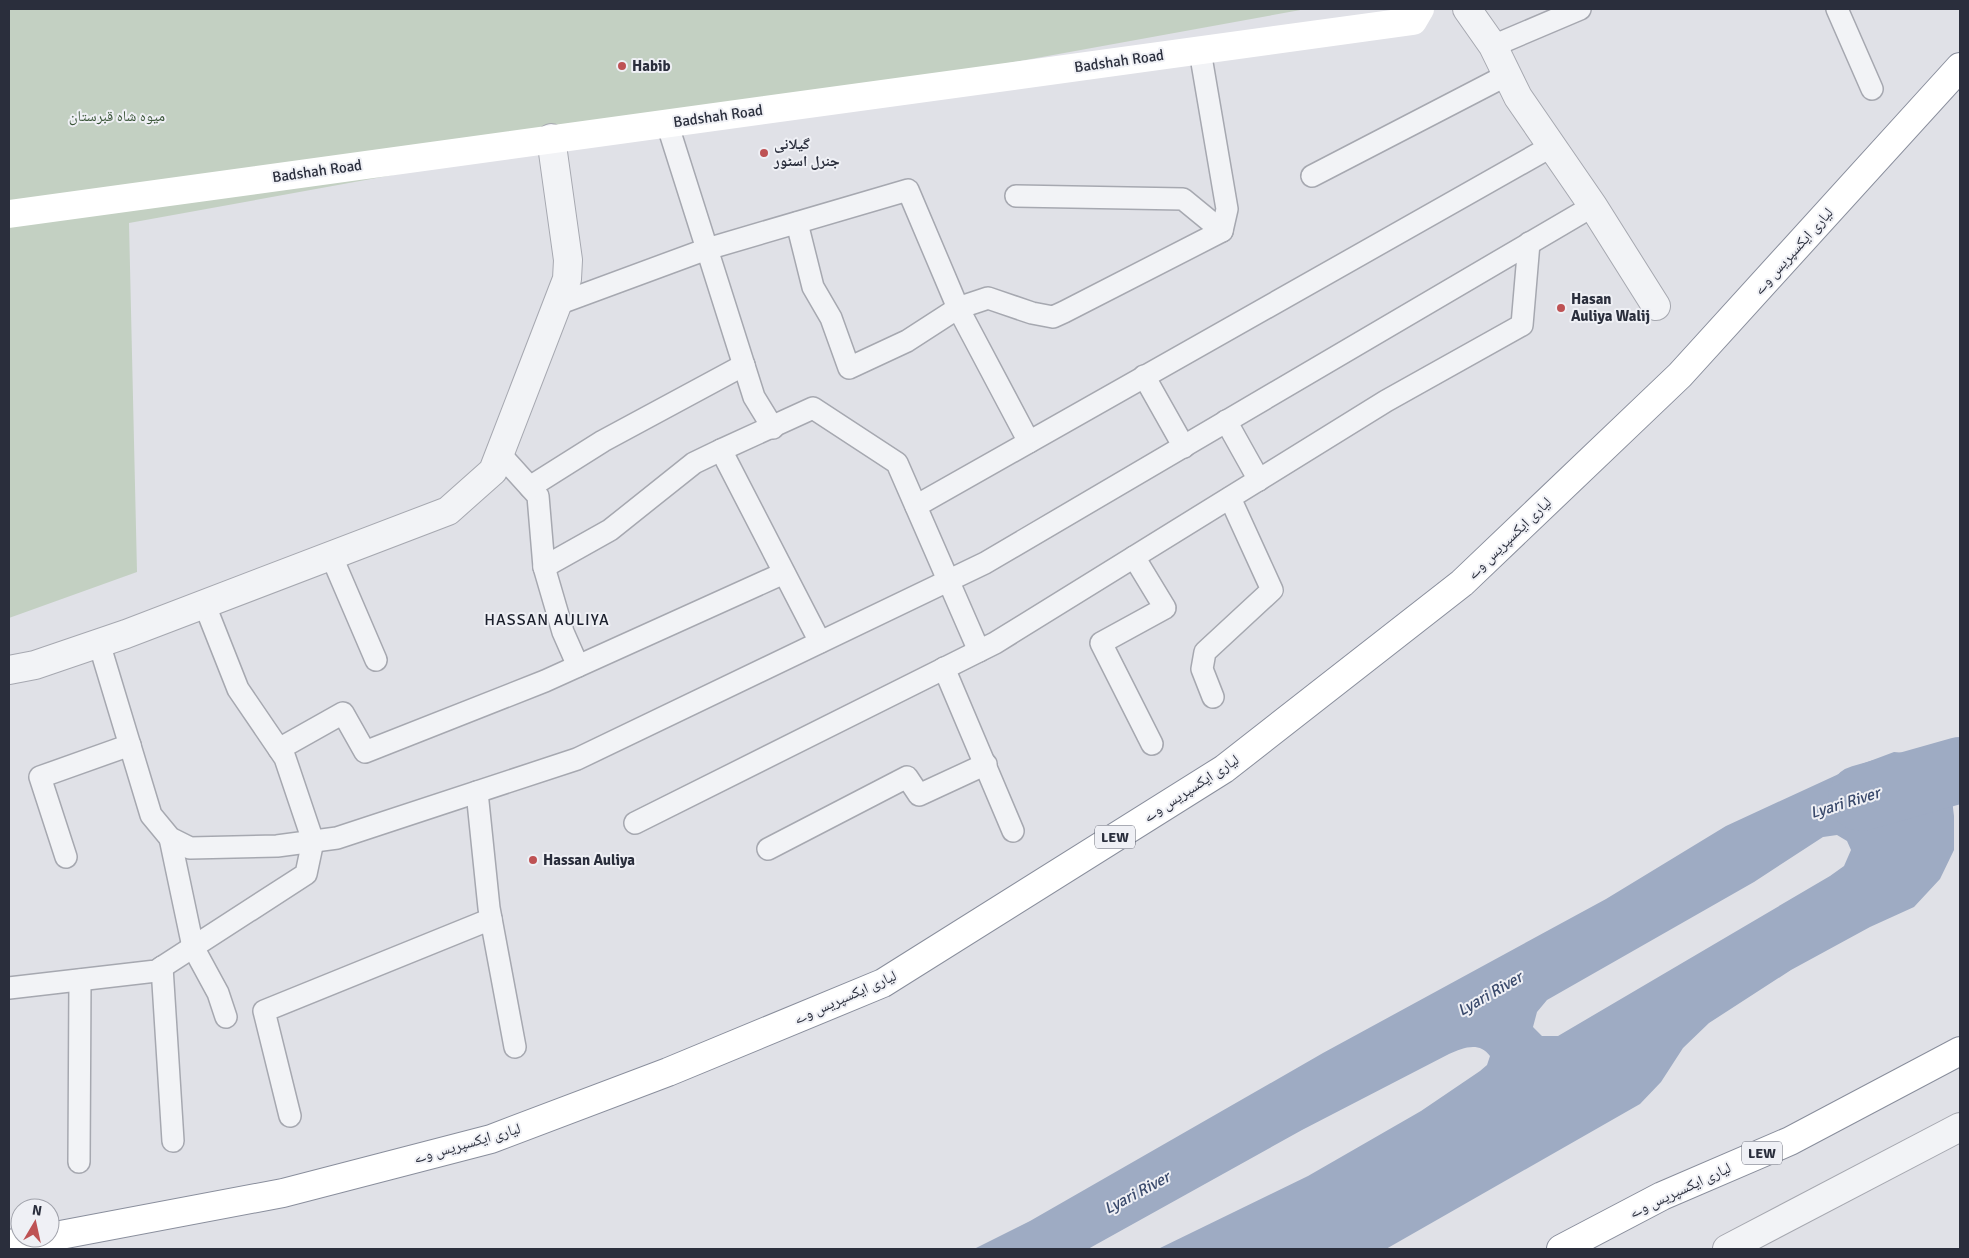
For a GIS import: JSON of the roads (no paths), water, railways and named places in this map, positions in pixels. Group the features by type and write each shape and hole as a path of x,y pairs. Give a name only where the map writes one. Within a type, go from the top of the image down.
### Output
{"main road":[{"name":"Badshah Road","path":"9,214 551,138 1413,22 1420,9"},
{"name":"لیاری ایکسپریس وے","path":"60,1235 284,1193 491,1139 668,1072 883,983 1224,768 1462,583 1680,375 1960,67"},
{"name":"لیاری ایکسپریس وے","path":"1561,1249 1662,1196 1790,1141 1960,1051"}],"street":[{"path":"1467,9 1493,46 1518,97 1593,206 1656,306"},
{"path":"9,670 34,665 99,642 448,512 494,471 568,280 568,260 551,138"},
{"path":"1739,1247 1960,1127"}],"lane":[{"path":"1493,46 1580,9"},
{"path":"1837,9 1872,89"},
{"path":"1200,50 1227,209 1222,231"},
{"path":"1312,176 1507,75"},
{"path":"667,123 754,397 773,428"},
{"path":"916,506 1552,146"},
{"path":"558,304 707,249 908,190 958,308 1029,442"},
{"path":"1016,196 1183,199 1222,231"},
{"path":"99,642 151,815 170,838 190,848 277,846 337,838 577,759 985,563 1593,206"},
{"path":"797,223 813,287 831,318 849,368 907,341 958,308 988,298 1032,313 1053,317 1222,231"},
{"path":"636,823 980,651 1386,401 1522,325 1528,243"},
{"path":"530,487 602,441 744,365"},
{"path":"1144,376 1184,447"},
{"path":"544,567 610,530 694,464 813,408 897,463 980,651"},
{"path":"1226,421 1259,480"},
{"path":"721,450 820,642"},
{"path":"500,454 538,496 544,567 563,632 578,666"},
{"path":"1213,697 1202,669 1205,652 1272,590 1230,498"},
{"path":"331,555 376,660"},
{"path":"1134,557 1165,608 1101,643 1152,744"},
{"path":"279,749 343,713 365,752 578,666 784,573"},
{"path":"9,988 156,972 306,874 313,841 291,775 279,749 238,689 204,603"},
{"path":"944,668 1013,831"},
{"path":"66,857 40,777 130,745"},
{"path":"768,849 907,777 919,795 986,764"},
{"path":"477,792 491,920 515,1048"},
{"path":"170,838 193,948 218,993 226,1017"},
{"path":"290,1116 264,1012 491,920"},
{"path":"162,967 173,1141"},
{"path":"79,1162 80,980"}],"water":[{"path":"1894,752 1930,755 1949,774 1954,816 1954,850 1940,879 1914,907 1870,927 1791,970 1709,1023 1683,1048 1661,1082 1640,1104 1386,1249 1158,1249 1308,1176 1421,1111 1487,1065 1490,1056 1486,1051 1471,1047 1449,1054 1302,1130 1088,1249 974,1249 1030,1221 1323,1053 1606,899 1726,826 1854,767","holes":["1837,835 1847,841 1851,850 1844,866 1830,876 1558,1036 1542,1036 1533,1027 1537,1012 1547,1000 1754,882 1823,837"]}],"waterway":[{"name":"Lyari River","path":"1861,798 1960,770"}],"place":[{"name":"Habib","path":"622,66"},
{"name":"گیلانی جنرل اسٹور","path":"764,153"},
{"name":"Hasan Auliya Walij","path":"1561,308"},
{"name":"Hassan Auliya","path":"533,860"}],"district":[{"name":"HASSAN AULIYA","path":"547,620"}],"park label":[{"name":"میوہ شاہ قبرستان","path":"117,116"}]}
